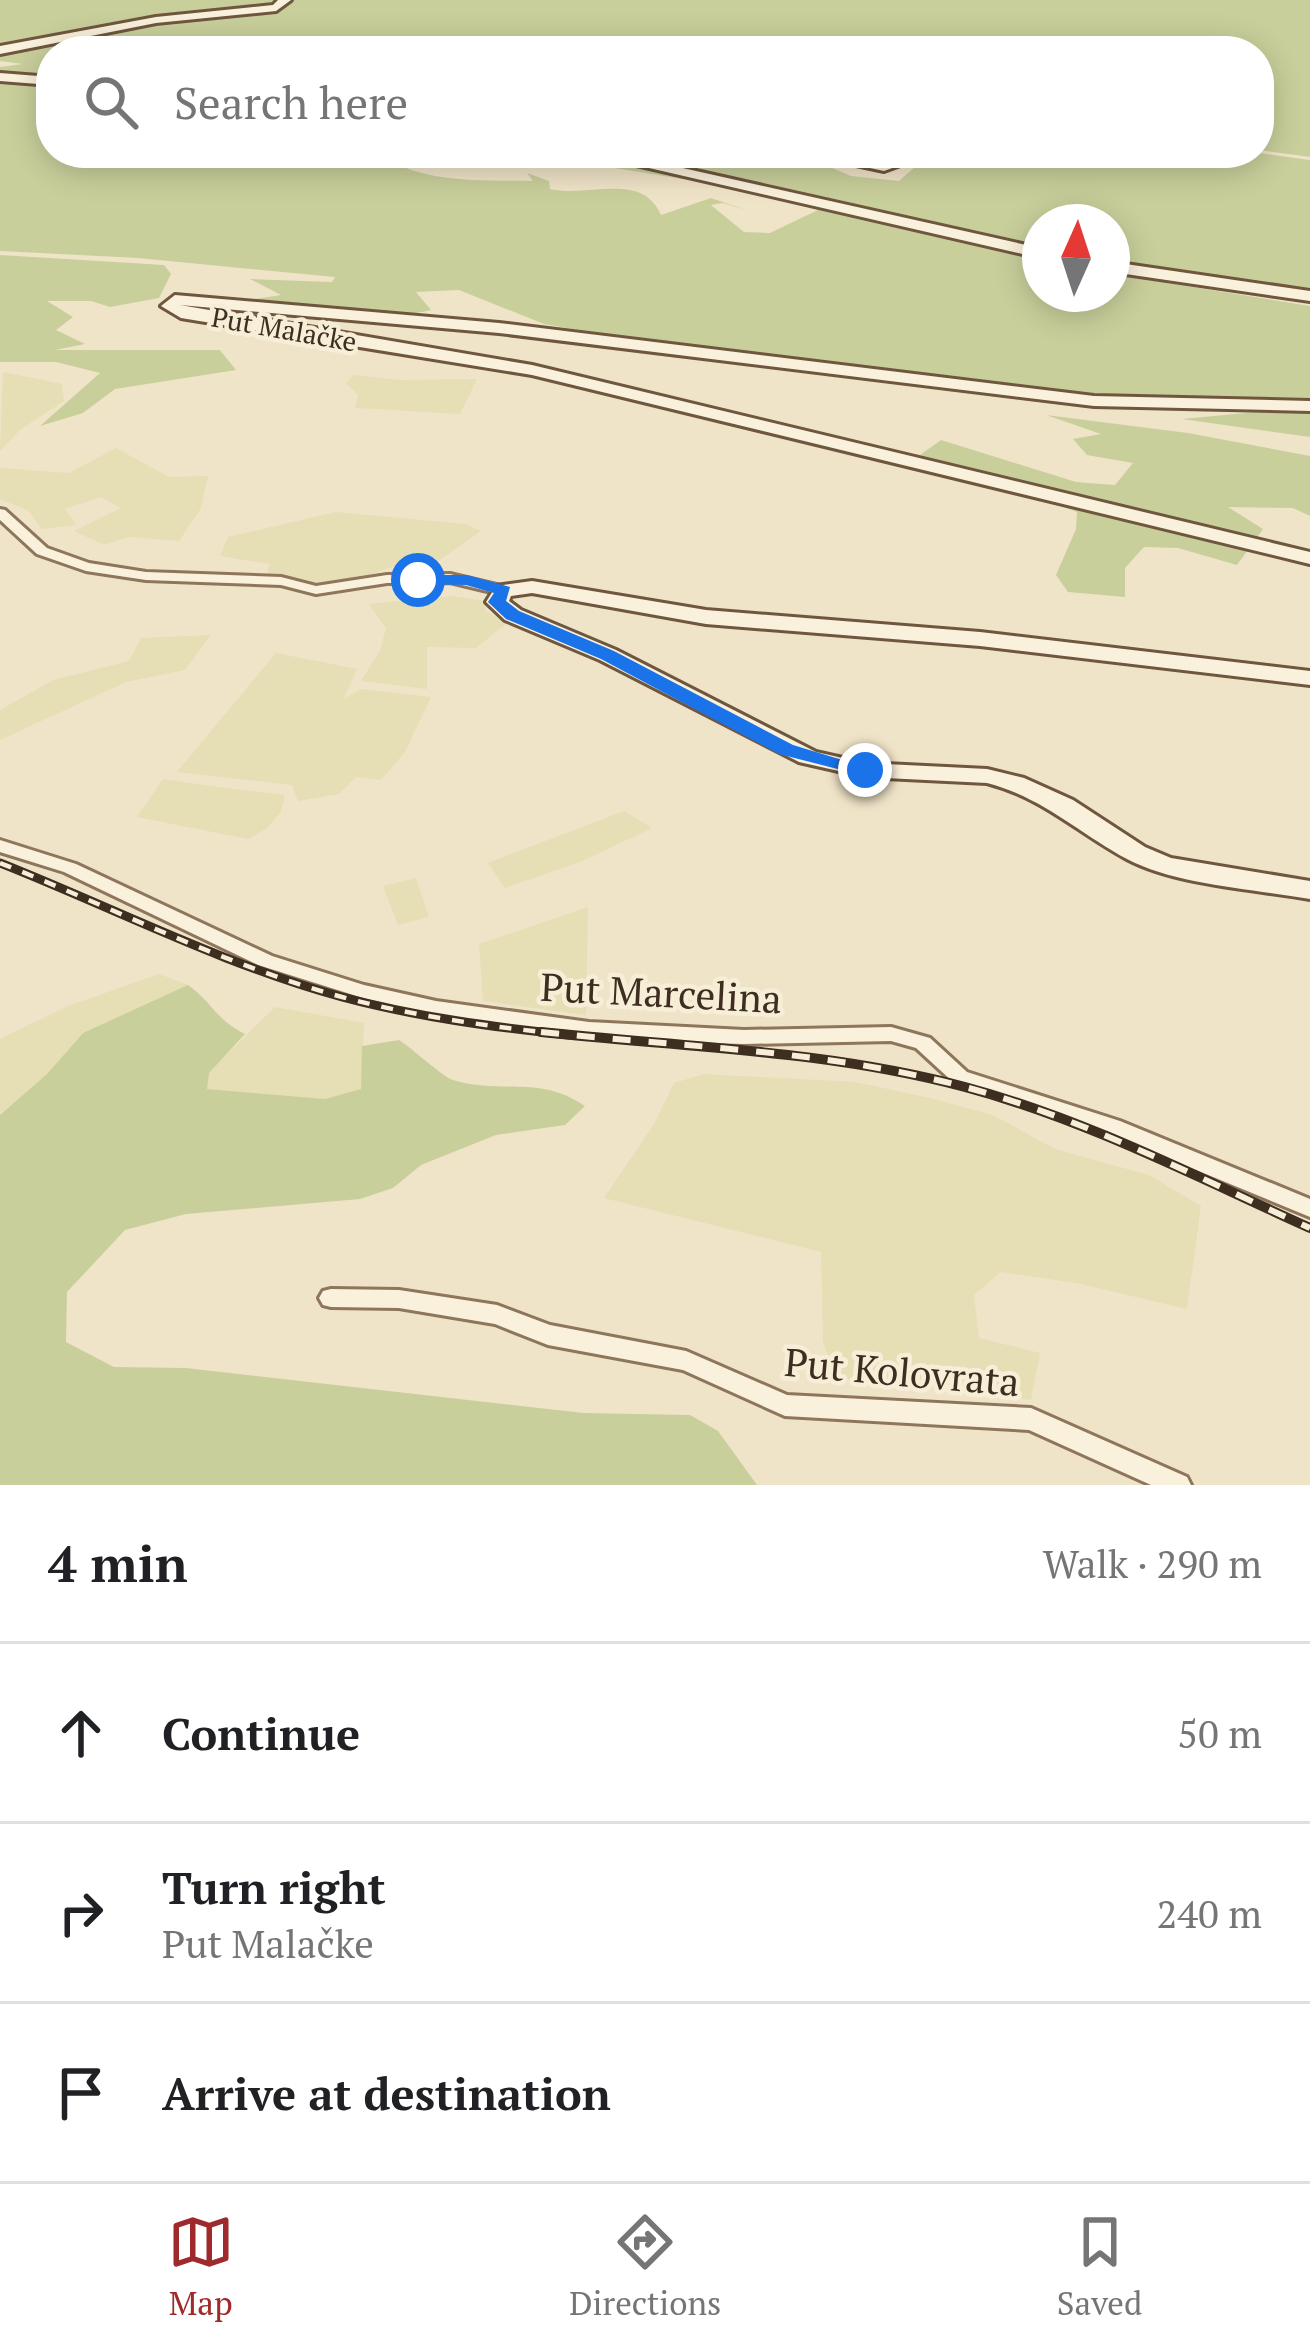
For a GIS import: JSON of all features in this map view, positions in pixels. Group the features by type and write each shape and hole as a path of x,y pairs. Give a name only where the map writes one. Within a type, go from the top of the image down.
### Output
{"main road":[{"path":"73,36 156,20 277,8 285,0"},
{"path":"0,50 36,43"},
{"path":"0,77 36,80"},
{"path":"671,168 1022,250"},
{"path":"1130,270 1310,296"},
{"name":"Put Malačke","path":"1310,406 1094,401 499,328 269,310 195,299 175,301 169,307 181,313 512,366 1310,558"},
{"path":"1310,678 980,639 706,617 532,587 504,591 496,602 786,749 865,770 987,776 1015,783 1053,800 1136,853 1166,865 1310,890"}],"street":[{"path":"0,513 42,551 86,567 146,576 281,581 316,590 387,580 450,578 504,591"},
{"name":"Put Marcelina","path":"0,846 69,868 230,946 294,971 430,1007 570,1026 766,1037 911,1038 923,1042 960,1077 1113,1127 1310,1208"},
{"name":"Put Kolovrata","path":"331,1298 399,1299 497,1316 548,1335 686,1361 785,1405 1031,1419 1178,1485"}],"shaded area":[{"path":"3,372 62,384 64,401 20,430 0,451"},
{"path":"353,375 477,379 460,414 355,408 358,395 346,383"},
{"path":"116,448 169,477 208,476 201,508 179,541 129,537 104,545 74,531 121,508 101,497 65,509 76,525 41,529 29,511 0,499 0,468 69,473"},
{"path":"336,512 465,524 481,531 434,564 395,566 339,585 267,577 269,564 220,556 228,537"},
{"path":"452,596 484,601 486,611 507,623 476,648 427,647 427,689 361,681 380,651 386,628 369,604"},
{"path":"211,635 185,670 126,682 0,740 0,710 53,680 129,661 141,638"},
{"path":"276,653 357,669 344,699 360,689 431,697 405,752 381,780 356,777 339,794 298,801 292,785 177,772"},
{"path":"163,779 285,795 281,812 266,829 248,839 137,817"},
{"path":"624,811 652,828 580,862 505,888 488,863"},
{"path":"416,878 429,917 398,925 383,886"},
{"path":"588,907 586,1015 483,1001 479,944"},
{"path":"159,974 188,985 163,1002 83,1033 47,1074 0,1115 0,1039 68,1006"},
{"path":"275,1007 364,1023 361,1089 325,1099 206,1089 208,1073"},
{"path":"704,1074 855,1082 930,1098 993,1115 1055,1149 1149,1175 1201,1206 1187,1309 1076,1283 1001,1272 974,1295 979,1338 1040,1353 1031,1400 920,1380 836,1379 823,1341 821,1252 604,1198 654,1124 674,1083"}],"green space":[{"path":"0,0 280,0 280,5 190,14 67,36 36,36 36,42 0,48"},
{"path":"293,0 1310,0 1310,157 1274,152 1274,36 78,36 155,20 282,9"},
{"path":"36,45 36,78 0,74 0,67 23,64 0,61 0,52"},
{"path":"0,82 36,83 36,168 407,168 474,180 533,181 527,173 549,181 550,189 641,194 661,215 711,198 749,211 723,203 711,205 744,232 770,233 822,208 1022,255 1022,312 1130,312 1130,277 1310,306 1310,402 1107,395 633,340 544,324 459,290 416,292 431,310 409,314 318,312 250,300 281,295 250,279 332,282 335,277 138,258 0,251"},
{"path":"1274,155 1310,160 1310,292 1130,266 1130,204 1022,204 1022,246 683,168 832,168 851,176 899,181 914,168 1274,168"},
{"path":"615,168 644,168 762,192"},
{"path":"0,255 164,265 171,274 159,298 110,307 91,301 47,301 73,317 56,330 85,344 55,350 220,350 236,370 115,389 83,413 40,426 100,373 56,362 0,362"},
{"path":"1310,407 1310,437 1182,419"},
{"path":"1046,415 1188,433 1310,456 1310,516 1293,508 1228,507 1263,529 1237,565 1178,548 1144,547 1125,568 1125,597 1068,592 1056,575 1076,529 1077,512 920,455 941,440 1076,482 1115,485 1133,463 1087,455 1073,439 1101,434"},
{"path":"188,985 245,1034 209,1073 207,1089 325,1099 361,1089 362,1046 399,1040 453,1080 551,1091 585,1106 565,1125 496,1135 421,1165 393,1188 360,1199 186,1214 125,1230 67,1292 66,1342 114,1367 186,1368 584,1413 690,1415 718,1431 757,1485 0,1485 0,1115 47,1074 83,1033"}],"railway":[{"path":"0,863 298,984 427,1016 551,1033"},
{"path":"541,1032 551,1033"},
{"path":"551,1033 807,1057 965,1087 1097,1132 1310,1228"},
{"path":"551,1033 569,1035"}],"route":[{"path":"418,580 467,580 504,591 496,602 513,615 608,655 786,749 865,770"}]}
